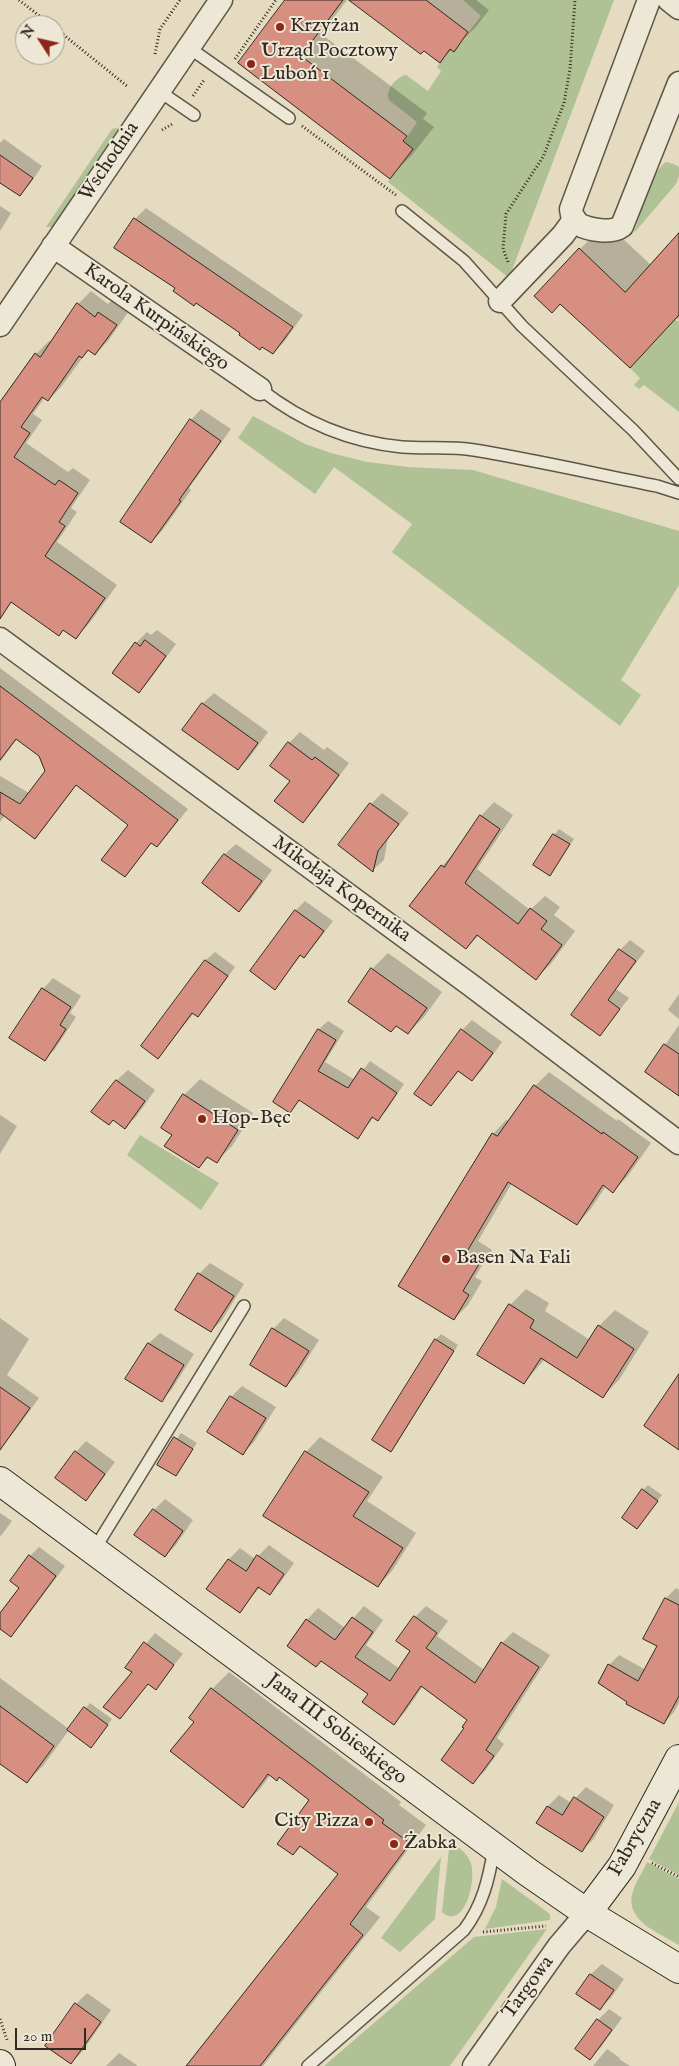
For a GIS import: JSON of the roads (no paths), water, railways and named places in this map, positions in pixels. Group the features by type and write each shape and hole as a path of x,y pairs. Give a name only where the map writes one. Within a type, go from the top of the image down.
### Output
{"street":[{"name":"Wschodnia","path":"0,325 221,0"},
{"path":"650,0 571,208 574,220 582,226 611,231 617,230 622,226 679,83"},
{"path":"670,0 679,8"},
{"path":"500,301 563,236 574,220"},
{"name":"Karola Kurpińskiego","path":"53,246 260,389"},
{"name":"Mikołaja Kopernika","path":"0,639 472,986 679,1143"},
{"name":"Jana III Sobieskiego","path":"0,1481 494,1848 587,1912 679,1969"},
{"name":"Fabryczna","path":"587,1912 622,1866 679,1759"},
{"name":"Targowa","path":"474,2066 559,1946 587,1912"}],"lane":[{"path":"188,47 289,118"},
{"path":"159,91 194,115"},
{"path":"402,211 464,261 522,326 633,430 679,479"},
{"path":"260,389 284,407 307,420 364,440 400,446 471,449 657,486 679,493"},
{"path":"94,1550 244,1306"},
{"path":"308,2066 460,1934 474,1916 482,1901 494,1848"}],"place":[{"name":"Krzyżan","path":"280,27"},
{"name":"Urząd Pocztowy Luboń 1","path":"251,64"},
{"name":"Hop-Bęc","path":"202,1119"},
{"name":"Basen Na Fali","path":"446,1259"},
{"name":"City Pizza","path":"369,1822"},
{"name":"Żabka","path":"394,1844"}]}
